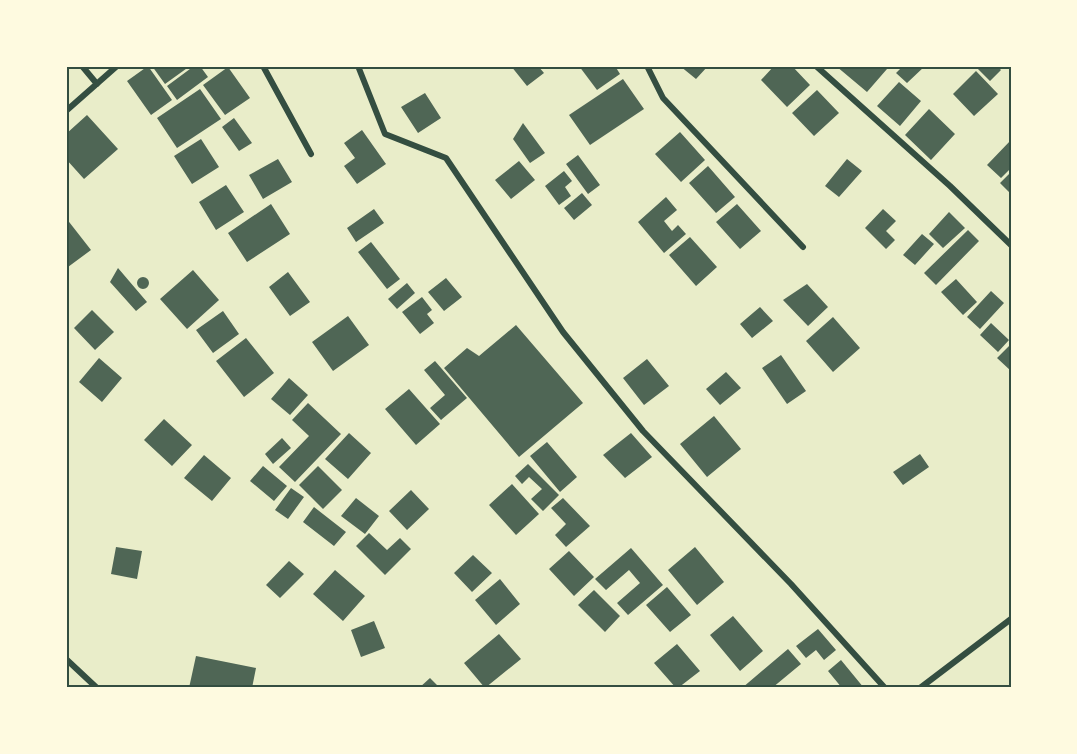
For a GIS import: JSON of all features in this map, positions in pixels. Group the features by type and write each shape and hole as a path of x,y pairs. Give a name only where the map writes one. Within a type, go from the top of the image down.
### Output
{"street":[{"path":"82,66 97,84"},
{"path":"66,111 117,66"},
{"path":"263,66 311,154"},
{"path":"358,66 385,134 446,158 563,332 643,431 791,584 885,688"},
{"path":"647,66 663,98 803,247"},
{"path":"816,66 950,186 1011,246"},
{"path":"920,688 1011,618"},
{"path":"66,659 97,688"}],"building":[{"path":"148,66 172,100 151,115 127,81"},
{"path":"152,66 190,66 165,84"},
{"path":"194,66 200,66 208,77 177,100 167,86"},
{"path":"511,66 538,66 544,73 527,86"},
{"path":"579,66 615,66 620,74 597,90"},
{"path":"680,66 708,66 696,79"},
{"path":"774,66 792,66 810,85 787,107 761,80"},
{"path":"836,66 883,66 887,69 867,92"},
{"path":"903,66 925,66 907,83 896,73"},
{"path":"975,66 997,66 1001,70 990,81"},
{"path":"228,67 250,98 225,115 203,85"},
{"path":"976,71 998,94 974,116 953,94"},
{"path":"623,79 644,109 590,145 569,115"},
{"path":"899,82 921,101 900,126 877,106"},
{"path":"200,89 221,119 177,148 157,118"},
{"path":"817,90 839,113 814,136 792,113"},
{"path":"425,93 441,118 418,133 401,107"},
{"path":"929,109 955,134 931,160 905,135"},
{"path":"87,115 118,149 84,179 66,159 66,134"},
{"path":"234,118 252,143 239,151 222,127"},
{"path":"523,123 545,153 530,163 513,139"},
{"path":"362,130 386,164 357,184 344,166 355,158 344,143"},
{"path":"680,132 705,160 681,182 655,154"},
{"path":"201,139 219,167 192,184 174,156"},
{"path":"1011,140 1011,168 1001,178 987,165"},
{"path":"578,155 600,185 588,194 566,164"},
{"path":"278,159 292,182 263,199 249,175"},
{"path":"847,159 862,171 839,197 825,186"},
{"path":"519,161 535,180 511,199 495,180"},
{"path":"708,166 735,197 716,213 689,183"},
{"path":"564,171 572,181 565,187 571,196 559,205 545,186"},
{"path":"1011,172 1011,194 1000,183"},
{"path":"226,185 244,212 216,230 199,202"},
{"path":"582,193 592,205 574,220 564,208"},
{"path":"666,197 677,210 664,221 672,231 678,225 686,234 664,253 638,222"},
{"path":"271,204 290,234 247,262 228,233"},
{"path":"737,204 761,231 740,249 716,222"},
{"path":"374,209 384,223 356,242 347,228"},
{"path":"883,209 896,221 886,231 895,240 886,249 865,228"},
{"path":"949,212 965,228 943,248 929,234"},
{"path":"66,218 91,250 68,267 66,265"},
{"path":"968,230 979,241 936,285 924,273"},
{"path":"922,234 934,244 915,265 903,255"},
{"path":"690,237 717,267 696,286 669,255"},
{"path":"371,242 400,279 387,289 358,252"},
{"path":"118,268 147,302 136,311 110,282"},
{"path":"193,270 219,300 187,329 160,299"},
{"path":"288,272 310,302 290,316 269,287"},
{"path":"145,277 148,278 148,288 141,289 138,288 137,281 138,278"},
{"path":"446,278 462,297 444,311 428,292"},
{"path":"956,279 977,302 963,315 941,292"},
{"path":"407,283 415,293 397,309 388,299"},
{"path":"807,284 828,307 808,326 783,300"},
{"path":"991,291 1004,303 980,329 967,317"},
{"path":"422,297 432,310 427,314 434,323 420,334 402,312"},
{"path":"760,307 773,321 752,338 740,324"},
{"path":"92,310 114,332 95,350 74,328"},
{"path":"223,311 239,334 213,353 196,330"},
{"path":"348,316 369,345 333,371 312,342"},
{"path":"833,317 860,348 833,372 806,341"},
{"path":"991,323 1009,340 998,352 980,335"},
{"path":"516,325 583,403 519,457 444,368 467,348 479,356"},
{"path":"246,338 274,373 244,397 216,361"},
{"path":"1011,344 1011,371 997,358"},
{"path":"781,355 806,391 787,404 762,368"},
{"path":"99,358 122,378 102,402 79,382"},
{"path":"647,359 669,386 644,405 623,378"},
{"path":"435,361 467,398 441,420 430,408 445,395 424,370"},
{"path":"726,372 741,388 720,405 706,389"},
{"path":"289,378 308,395 290,415 271,399"},
{"path":"409,389 440,424 416,445 385,409"},
{"path":"308,403 341,434 295,482 279,467 309,436 292,420"},
{"path":"714,416 741,449 707,477 680,444"},
{"path":"164,419 192,445 172,466 144,440"},
{"path":"349,433 371,453 348,479 325,459"},
{"path":"631,433 652,457 625,478 603,455"},
{"path":"282,438 291,448 273,464 265,454"},
{"path":"547,442 577,477 560,492 530,456"},
{"path":"920,454 929,467 903,485 893,472"},
{"path":"204,455 231,478 212,501 184,478"},
{"path":"528,464 559,495 543,511 531,499 542,489 529,477 522,484 515,476"},
{"path":"263,466 287,486 274,501 250,481"},
{"path":"318,466 342,490 323,509 299,485"},
{"path":"512,484 539,514 516,535 489,505"},
{"path":"291,488 304,497 288,519 275,510"},
{"path":"411,490 429,509 407,530 389,511"},
{"path":"356,498 379,516 365,534 341,516"},
{"path":"563,498 590,526 566,547 555,535 566,524 551,508"},
{"path":"314,507 346,532 334,546 303,522"},
{"path":"369,533 387,550 400,538 411,549 385,575 356,546"},
{"path":"116,547 142,551 137,579 111,574"},
{"path":"695,547 724,582 697,605 668,570"},
{"path":"631,548 663,585 628,615 617,603 640,583 629,570 606,590 595,579"},
{"path":"569,551 594,577 574,596 549,569"},
{"path":"473,555 492,573 472,592 454,573"},
{"path":"289,561 304,574 280,598 266,585"},
{"path":"335,570 365,596 343,621 313,594"},
{"path":"500,579 520,604 496,625 475,600"},
{"path":"667,587 691,615 670,632 646,605"},
{"path":"594,590 620,616 605,632 578,605"},
{"path":"733,616 763,651 740,671 710,635"},
{"path":"374,621 385,648 361,657 351,630"},
{"path":"818,629 836,650 824,660 816,650 806,658 796,646"},
{"path":"499,634 521,659 485,688 464,663"},
{"path":"677,644 700,671 676,688 654,663"},
{"path":"788,649 801,664 772,688 742,688"},
{"path":"196,656 256,668 252,688 189,688"},
{"path":"841,660 864,688 842,688 828,671"},
{"path":"430,678 440,688 419,688"}]}
